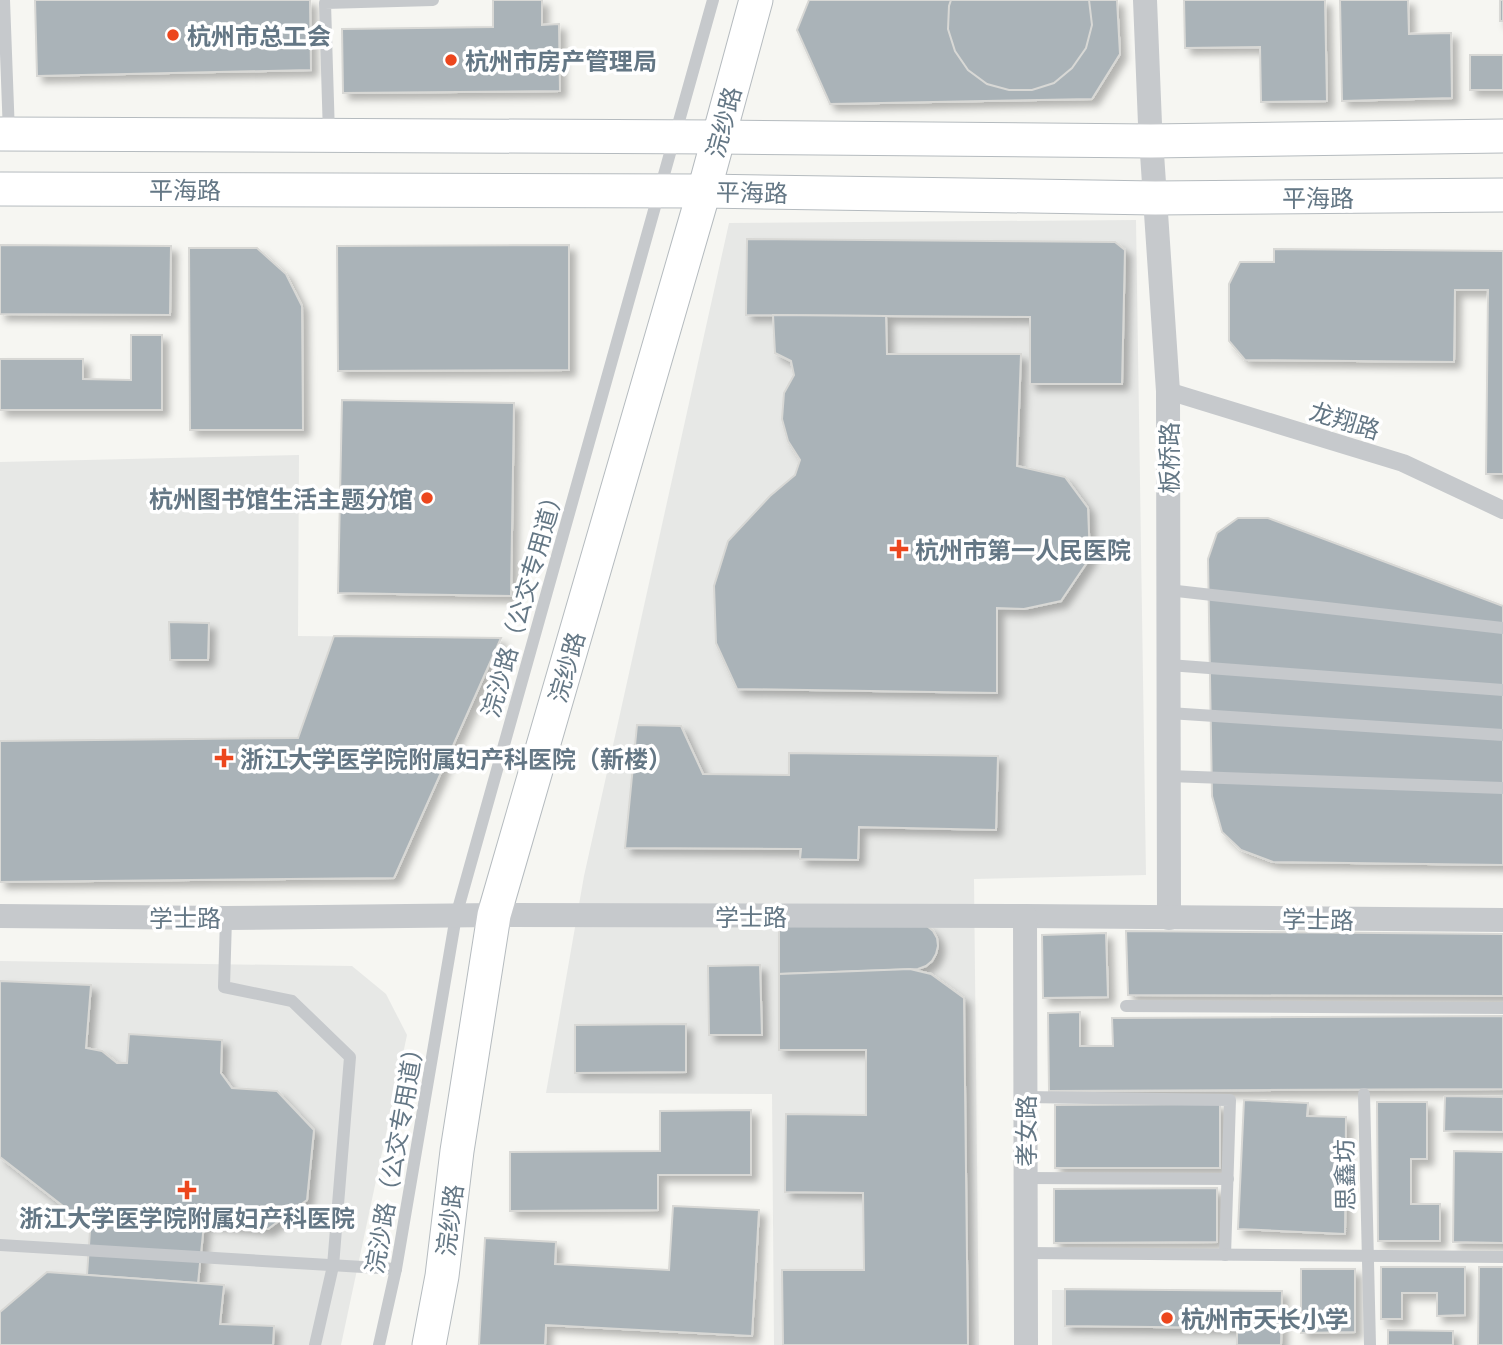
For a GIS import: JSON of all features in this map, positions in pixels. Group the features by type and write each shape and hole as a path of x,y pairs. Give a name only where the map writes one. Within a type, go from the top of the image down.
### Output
{"main road":[{"name":"浣纱路","path":"429,1345 442,1276 457,1151 494,915 704,191 756,0"},
{"path":"4,134 1151,141 1503,136"},
{"name":"平海路","path":"0,189 704,191 1155,198 1503,195"}],"street":[{"name":"板桥路","path":"1145,0 1151,141 1168,391 1169,918"},
{"name":"龙翔路","path":"1168,391 1403,463 1503,510"},
{"name":"学士路","path":"0,916 1025,916 1361,924 1503,920"},
{"name":"孝女路","path":"1025,916 1026,1345"}],"lane":[{"path":"4,0 4,134"},
{"path":"329,135 325,3 433,0"},
{"name":"浣沙路（公交专用道）","path":"379,1345 396,1269 456,916 713,0"},
{"path":"1168,590 1503,628"},
{"path":"1169,664 1503,690"},
{"path":"1169,713 1503,735"},
{"path":"1169,776 1503,788"},
{"path":"226,918 224,987 292,1001 351,1057 333,1266 315,1345"},
{"path":"1126,1006 1503,1008"},
{"name":"思鑫坊","path":"1364,1094 1370,1345"},
{"path":"1025,1097 1230,1100 1225,1255"},
{"path":"1025,1178 1228,1179"},
{"path":"0,1245 396,1269"},
{"path":"1026,1253 1503,1257"}],"shaded area":[{"name":"杭州市第一人民医院","path":"1136,220 1146,875 974,879 979,1345 774,1345 772,1094 546,1093 584,876 729,223"},
{"name":"浙江大学医学院附属妇产科医院（新楼）","path":"299,455 298,636 501,638 394,878 0,882 0,462"},
{"name":"浙江大学医学院附属妇产科医院","path":"0,961 352,966 386,994 407,1035 341,1345 0,1345"},
{"name":"杭州市天长小学","path":"1052,1290 1282,1291 1282,1345 1052,1345"}],"building":[{"name":"杭州市总工会","path":"35,0 310,0 311,70 37,76"},
{"name":"杭州市房产管理局","path":"493,0 542,0 542,25 559,24 560,91 343,93 342,29 493,27"},
{"path":"809,0 1117,0 1120,54 1092,99 830,104 797,30"},
{"path":"951,0 1089,0 1092,25 1086,48 1072,68 1054,83 1032,90 1009,90 987,84 968,70 955,51 948,29"},
{"path":"1184,0 1325,0 1327,101 1261,102 1260,47 1185,48"},
{"path":"1340,0 1408,0 1409,34 1451,33 1452,98 1342,101"},
{"path":"1500,0 1503,0 1503,21 1500,21"},
{"path":"1470,55 1503,55 1503,90 1470,90"},
{"path":"747,239 1115,242 1125,250 1122,384 1030,384 1030,317 746,315"},
{"path":"0,245 171,246 170,315 0,314"},
{"path":"569,245 569,370 338,371 337,246"},
{"path":"189,248 257,248 286,274 302,306 303,430 190,430"},
{"path":"1274,249 1503,251 1503,474 1486,474 1488,290 1455,290 1454,362 1245,360 1229,341 1229,284 1240,262 1274,262"},
{"path":"773,315 886,316 887,354 1021,354 1017,466 1065,477 1088,508 1090,558 1061,601 1024,609 997,608 997,693 737,689 716,643 714,586 728,541 770,496 795,475 800,460 788,441 782,419 784,393 794,375 791,361 775,353"},
{"path":"131,335 162,335 162,410 0,410 0,359 83,359 83,379 131,380"},
{"name":"杭州图书馆生活主题分馆","path":"342,400 514,403 511,596 338,593"},
{"path":"1238,518 1268,518 1503,606 1503,865 1273,862 1241,850 1222,832 1212,796 1208,559 1217,533"},
{"path":"169,622 209,623 208,660 170,660"},
{"path":"334,636 501,638 394,878 0,882 0,741 298,738"},
{"path":"637,725 681,726 703,774 789,775 789,753 998,756 996,830 859,827 858,860 800,859 801,849 625,848"},
{"path":"779,921 927,926 937,938 938,946 932,961 918,969 779,974"},
{"path":"1126,931 1503,934 1503,996 1128,995"},
{"path":"1106,933 1108,997 1043,998 1042,935"},
{"path":"760,965 762,1035 709,1035 708,966"},
{"path":"910,969 931,974 964,998 968,1345 783,1345 782,1270 864,1270 863,1193 785,1192 786,1114 866,1115 866,1050 779,1050 779,974"},
{"path":"0,981 91,985 86,1048 102,1051 117,1063 127,1063 129,1034 222,1040 221,1073 232,1088 277,1091 314,1130 307,1200 268,1229 72,1213 0,1157"},
{"path":"1080,1012 1080,1046 1113,1046 1112,1018 1503,1016 1503,1089 1049,1091 1048,1013"},
{"path":"686,1024 686,1072 575,1073 575,1025"},
{"path":"1445,1096 1503,1097 1503,1132 1444,1131"},
{"path":"1244,1100 1308,1103 1307,1116 1346,1117 1345,1234 1238,1229"},
{"path":"1377,1102 1427,1102 1427,1159 1411,1159 1411,1204 1440,1204 1440,1241 1378,1241"},
{"path":"1220,1104 1220,1168 1055,1168 1055,1105"},
{"path":"751,1110 751,1175 658,1175 658,1210 510,1211 510,1152 660,1151 660,1111"},
{"path":"1454,1151 1503,1152 1503,1243 1453,1242"},
{"path":"1217,1188 1217,1242 1054,1243 1054,1189"},
{"path":"673,1206 759,1210 752,1336 546,1325 545,1345 479,1345 485,1238 556,1242 555,1264 669,1270"},
{"path":"91,1216 204,1224 198,1283 87,1275"},
{"path":"1381,1267 1465,1267 1465,1315 1437,1316 1437,1293 1402,1293 1402,1319 1381,1319"},
{"path":"1479,1267 1503,1267 1503,1345 1478,1345"},
{"path":"1301,1269 1355,1269 1355,1332 1301,1333"},
{"path":"47,1272 224,1285 220,1324 274,1326 273,1345 0,1345 0,1312"},
{"name":"杭州市天长小学","path":"1065,1289 1282,1291 1281,1345 1237,1345 1237,1328 1065,1326"},
{"path":"1388,1330 1453,1331 1453,1345 1388,1345"}],"place":[{"name":"杭州市总工会","path":"173,35"},
{"name":"杭州市房产管理局","path":"451,60"},
{"name":"杭州图书馆生活主题分馆","path":"427,498"},
{"name":"杭州市第一人民医院","path":"899,549"},
{"name":"浙江大学医学院附属妇产科医院（新楼）","path":"224,758"},
{"name":"浙江大学医学院附属妇产科医院","path":"187,1190"},
{"name":"杭州市天长小学","path":"1167,1318"}]}
